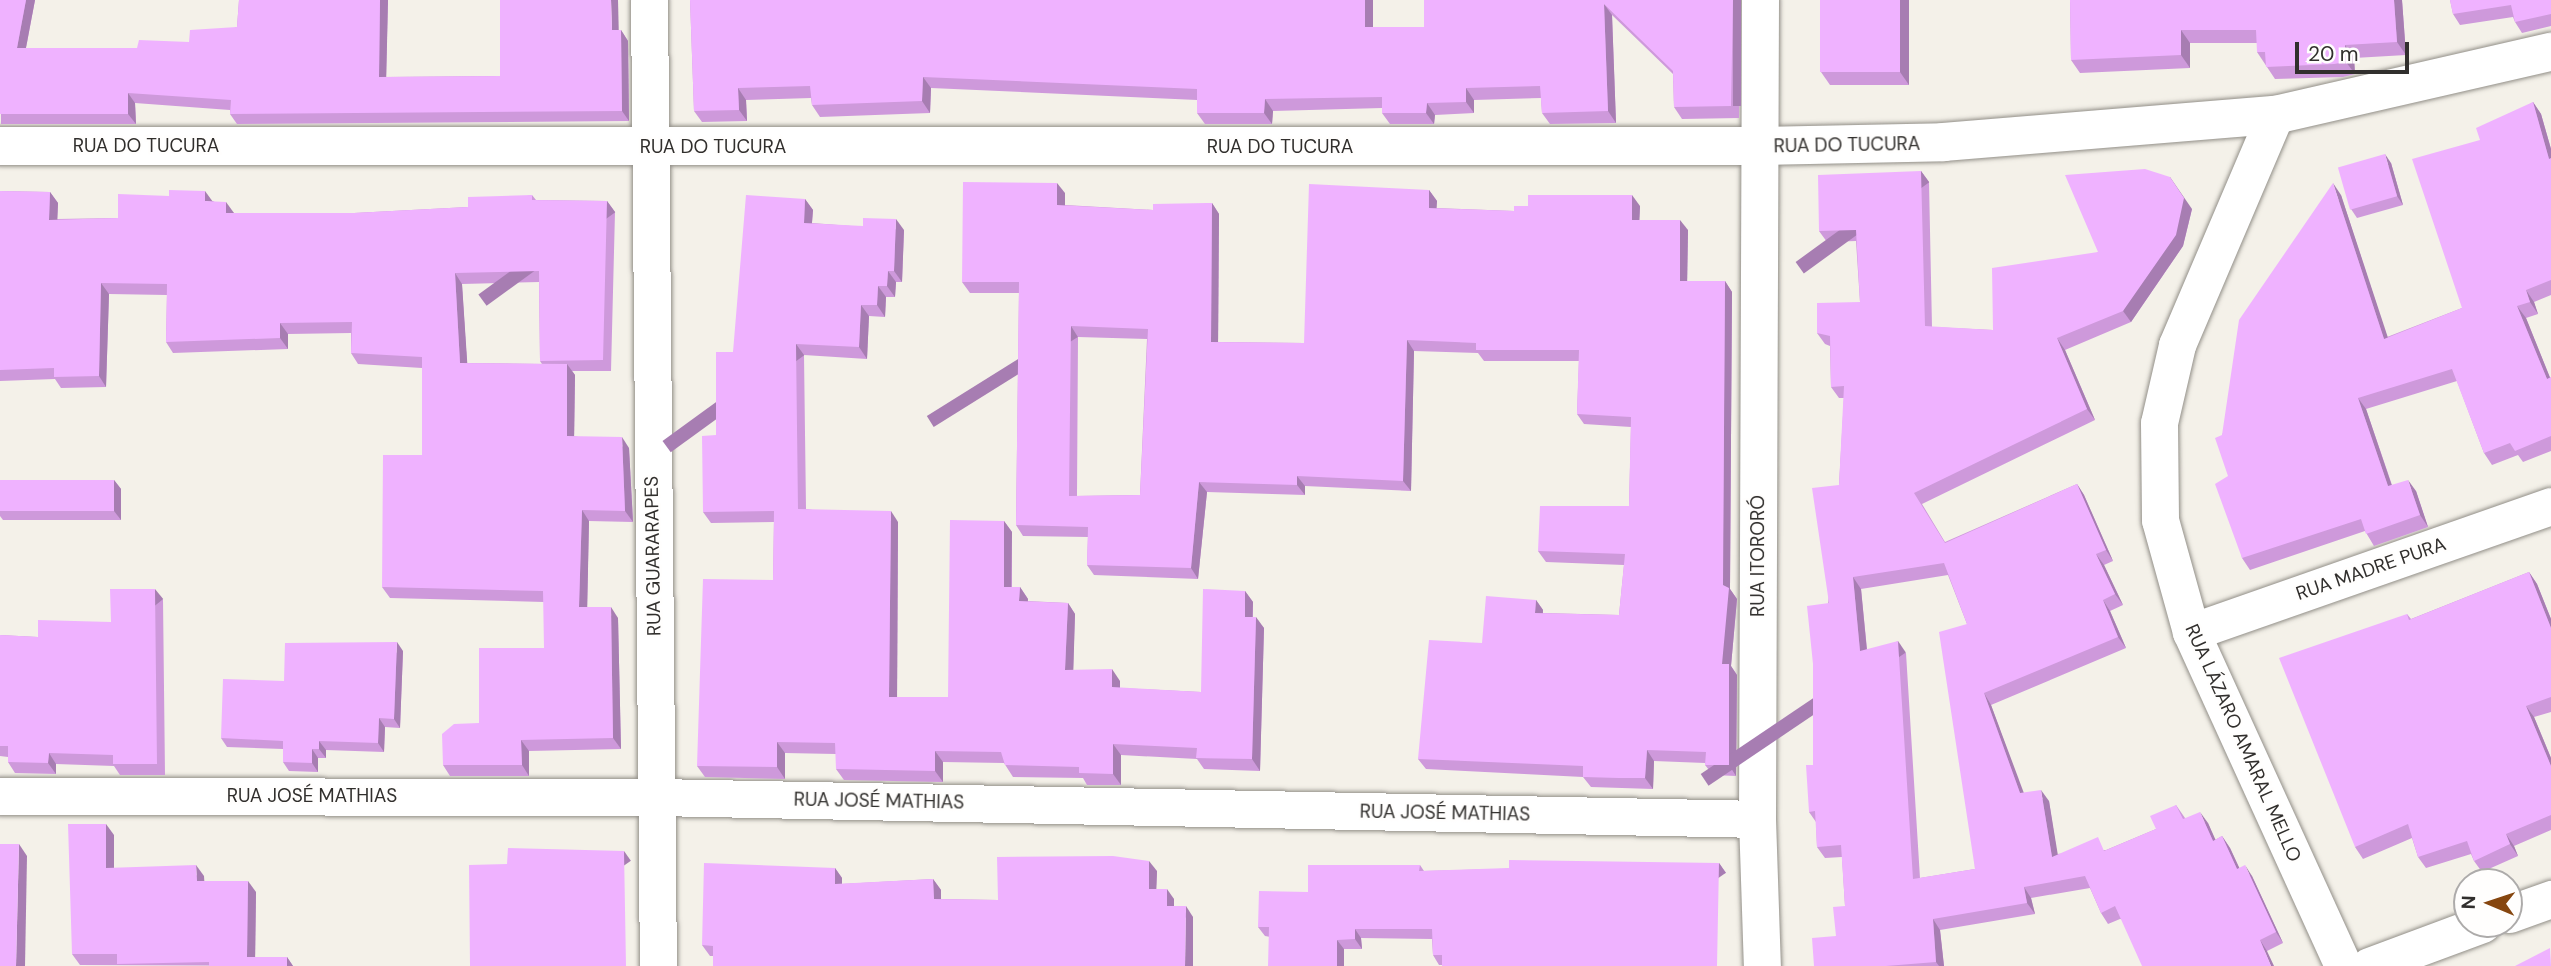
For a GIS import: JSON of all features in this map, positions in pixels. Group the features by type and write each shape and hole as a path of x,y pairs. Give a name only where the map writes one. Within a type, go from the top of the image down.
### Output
{"main road":[{"name":"RUA DO TUCURA","path":"0,146 1760,146 1944,142 2275,116 2551,52"}],"street":[{"name":"RUA GUARARAPES","path":"649,0 648,147 657,966"},
{"name":"RUA ITORORÓ","path":"1760,0 1757,820 1762,966"},
{"name":"RUA LÁZARO AMARAL MELLO","path":"2275,116 2178,345 2159,424 2160,520 2191,632 2343,966"},
{"name":"RUA MADRE PURA","path":"2191,632 2551,506"},
{"name":"RUA JOSÉ MATHIAS","path":"0,796 656,797 1757,820"},
{"path":"2523,909 2551,899"},
{"path":"2369,966 2453,935"}],"building":[{"path":"0,0 26,0 17,48 137,48 139,40 189,42 190,30 237,27 239,0 380,0 379,77 500,76 500,0 611,0 612,30 621,30 622,111 230,114 231,100 128,93 128,114 0,114"},
{"path":"690,0 1365,0 1365,27 1424,27 1424,0 1733,0 1731,106 1674,107 1673,71 1604,4 1608,111 1542,113 1540,86 1466,88 1466,102 1427,103 1426,113 1382,113 1382,97 1265,99 1264,113 1197,113 1197,89 923,77 922,101 812,105 810,86 738,88 739,110 694,111"},
{"path":"1820,0 1900,0 1900,72 1820,72"},
{"path":"2070,0 2394,0 2397,42 2345,45 2346,62 2266,67 2265,52 2257,52 2256,30 2181,30 2181,55 2071,60"},
{"path":"2450,0 2551,0 2551,14 2515,22 2511,5 2453,14"},
{"path":"2533,102 2549,159 2551,158 2551,280 2526,290 2530,302 2517,306 2547,379 2551,377 2551,436 2515,451 2510,443 2484,453 2452,369 2358,398 2388,486 2408,480 2420,515 2366,534 2361,519 2242,558 2215,484 2228,476 2215,438 2222,435 2239,320 2333,183 2384,339 2462,308 2412,159 2480,140 2476,128"},
{"path":"2385,154 2397,196 2350,210 2338,168"},
{"path":"2145,169 2170,177 2184,198 2176,235 2123,311 2057,338 2087,409 1914,493 1945,543 2077,484 2106,550 2096,554 2115,594 2103,600 2118,637 1984,693 2020,793 2041,790 2052,857 2098,837 2104,851 2156,829 2150,816 2176,805 2183,819 2200,812 2213,841 2222,836 2237,869 2245,865 2276,932 2260,940 2271,966 2142,966 2115,906 2101,913 2085,876 2024,887 2027,903 1933,919 1936,962 1886,966 1814,966 1812,938 1836,936 1833,907 1845,906 1841,845 1817,847 1815,811 1809,812 1806,765 1813,765 1813,664 1807,606 1829,603 1812,488 1839,485 1844,386 1831,387 1830,336 1817,333 1817,303 1860,302 1856,230 1819,231 1818,175 1921,171 1925,326 1993,330 1992,268 2098,252 2065,175","holes":["1944,563 1967,624 1939,632 1975,869 1913,879 1898,641 1860,651 1853,577"]},
{"path":"963,182 1057,183 1057,205 1153,210 1153,204 1212,203 1211,342 1304,343 1309,184 1429,190 1429,208 1514,211 1514,206 1528,206 1528,195 1632,195 1632,220 1680,220 1680,281 1725,281 1723,585 1729,588 1722,664 1729,664 1729,765 1705,765 1706,752 1647,750 1645,778 1619,778 1583,777 1583,766 1418,759 1429,640 1482,643 1486,596 1536,600 1535,613 1619,615 1625,554 1538,551 1540,506 1629,506 1631,417 1577,414 1579,350 1476,350 1476,343 1407,340 1403,481 1297,476 1297,485 1199,482 1191,568 1087,565 1088,527 1016,525 1019,282 962,282","holes":["1071,326 1148,329 1140,495 1069,496"]},
{"path":"169,190 205,191 205,201 226,202 226,213 354,213 468,207 468,197 532,195 532,200 607,201 603,360 540,361 539,271 455,273 460,363 567,364 567,436 622,437 625,511 582,510 579,607 611,607 613,738 521,740 522,765 443,765 442,734 454,724 479,723 479,648 544,648 543,591 382,587 383,455 422,455 422,357 351,353 352,322 280,323 280,338 166,342 167,284 101,283 99,376 54,377 54,368 0,370 0,191 50,192 49,220 118,218 118,194 169,196"},
{"path":"746,195 805,199 804,223 863,226 863,218 896,219 894,271 888,271 887,286 878,286 877,305 861,305 859,347 796,344 798,509 891,511 889,697 948,697 950,520 1004,521 1004,587 1020,587 1019,601 1068,603 1065,670 1112,669 1112,687 1201,692 1203,589 1245,591 1245,617 1256,617 1252,759 1196,758 1197,748 1113,744 1113,774 1079,773 1079,767 1005,765 1001,752 935,751 935,771 836,769 835,743 777,742 777,767 697,766 703,579 773,580 774,511 703,512 702,436 716,435 716,352 733,352"},
{"path":"0,480 114,480 114,511 0,511"},
{"path":"2529,572 2551,628 2551,697 2526,706 2551,766 2551,815 2506,834 2510,844 2474,861 2467,841 2418,857 2408,824 2355,847 2279,658 2407,614 2409,620"},
{"path":"110,589 155,589 157,764 113,764 113,755 49,753 48,763 8,762 8,746 0,746 0,635 38,637 38,620 111,622"},
{"path":"397,642 394,719 379,718 378,743 319,741 319,749 312,749 312,763 283,762 283,741 221,738 223,679 284,681 285,643"},
{"path":"68,824 106,824 106,868 196,865 197,881 248,881 247,957 287,957 287,966 209,966 209,962 117,964 117,954 72,954"},
{"path":"0,844 19,844 16,966 0,966"},
{"path":"508,848 624,851 626,966 470,966 469,865 507,864"},
{"path":"1113,856 1149,861 1149,889 1167,889 1167,906 1186,906 1185,966 713,966 713,946 702,945 704,863 835,868 835,884 933,879 934,899 998,900 997,857"},
{"path":"1509,860 1719,863 1717,966 1442,966 1442,955 1433,955 1432,929 1355,929 1355,939 1337,940 1337,966 1268,966 1269,927 1258,927 1259,891 1308,892 1308,865 1420,865 1419,871 1509,868"},
{"path":"2550,948 2551,966 2515,966"}]}
